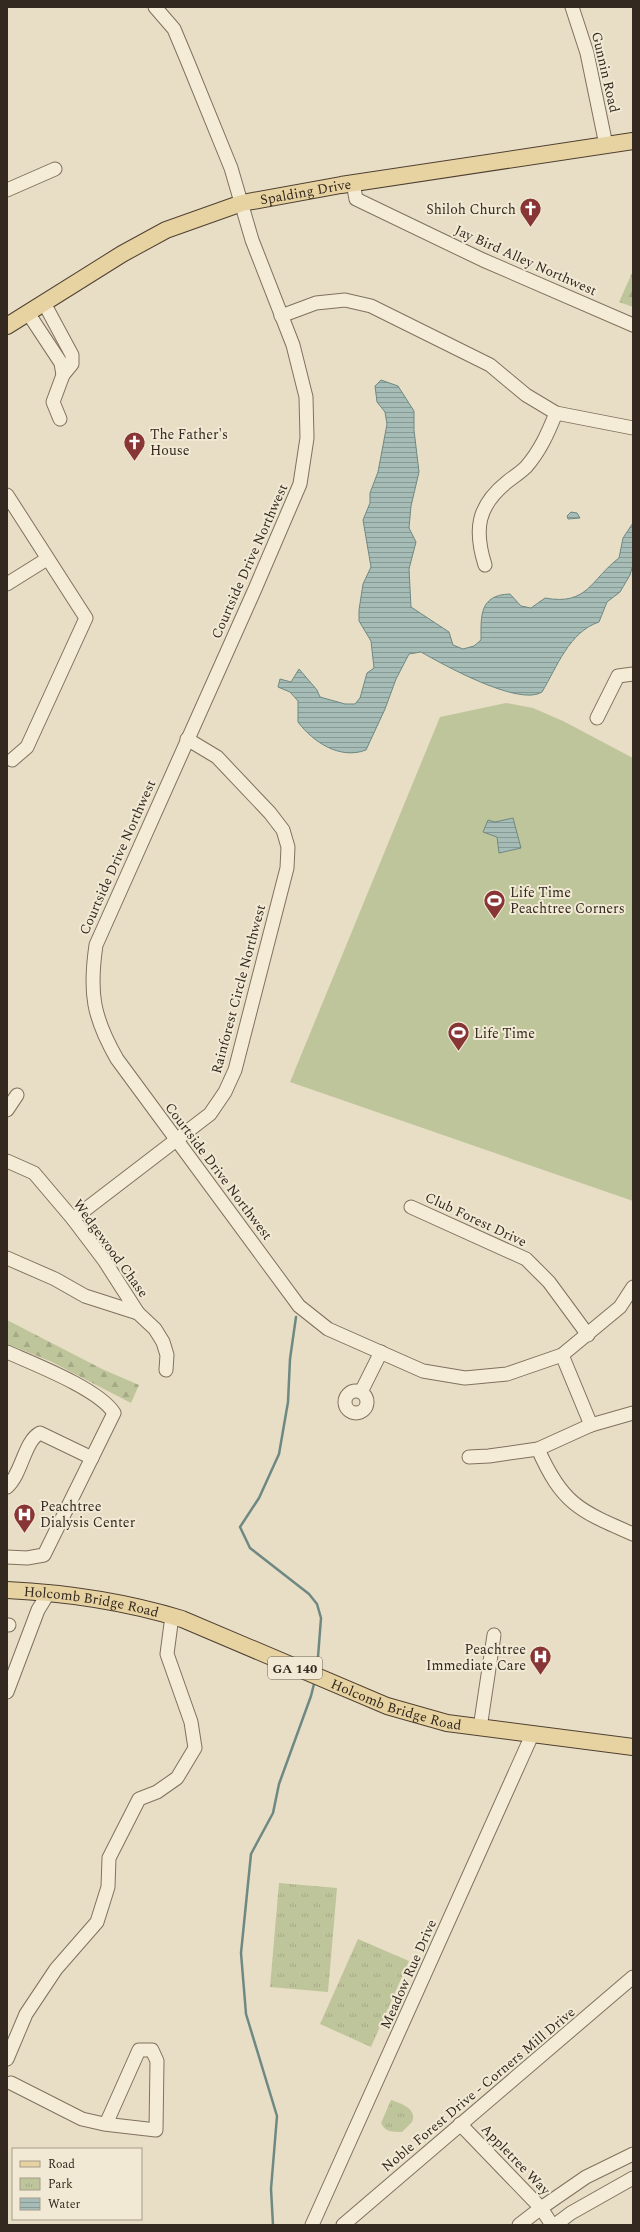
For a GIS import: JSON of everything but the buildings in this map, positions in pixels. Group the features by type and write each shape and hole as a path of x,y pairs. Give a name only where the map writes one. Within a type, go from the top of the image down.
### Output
{"main road":[{"name":"Spalding Drive","path":"7,326 122,254 166,230 242,203 352,183 633,141"},
{"name":"Holcomb Bridge Road","path":"7,1590 49,1592 110,1600 172,1616 387,1706 447,1723 633,1747"}],"street":[{"name":"Courtside Drive Northwest","path":"155,7 174,29 231,168 252,240 293,345 306,397 307,438 300,484 110,910 96,945 91,975 94,1005 102,1034 117,1059 300,1306 322,1325 423,1371 465,1378 508,1374 562,1355 620,1307 633,1287"},
{"name":"Gunnin Road","path":"572,7 587,53 606,145"},
{"path":"7,190 55,169"},
{"name":"Jay Bird Alley Northwest","path":"352,183 356,199 484,260 633,326"},
{"path":"281,316 316,303 345,300 371,306 490,365 526,395 556,413 633,428"},
{"path":"44,303 72,355 72,364 63,374 57,387 53,402 60,419"},
{"path":"28,313 60,363 63,374"},
{"path":"485,565 478,545 482,512 494,494 525,468 537,454 556,413"},
{"path":"7,495 86,618 27,747 12,760"},
{"path":"7,584 47,559"},
{"path":"597,718 618,676 633,674"},
{"name":"Rainforest Circle Northwest","path":"73,1219 210,1114 225,1092 235,1070 288,868 288,847 283,830 256,796 217,757 187,739"},
{"path":"7,1110 17,1095"},
{"name":"Wedgewood Chase","path":"7,1161 34,1173 73,1219 104,1260 138,1313 155,1329 163,1342 167,1355 166,1370"},
{"name":"Club Forest Drive","path":"411,1207 526,1259 549,1282 588,1335"},
{"path":"7,1258 55,1279 85,1296 138,1313"},
{"path":"7,1352 75,1384 110,1407 114,1413 44,1555 27,1558 7,1557"},
{"path":"361,1392 381,1352"},
{"path":"562,1355 591,1425"},
{"path":"468,1457 489,1456 538,1449 591,1425 633,1413"},
{"path":"7,1487 18,1475 30,1443 40,1433 92,1458"},
{"path":"538,1449 548,1474 566,1496 589,1514 633,1534"},
{"path":"7,1692 38,1610 49,1592"},
{"path":"7,2059 26,2014 56,1969 97,1922 108,1886 109,1858 139,1799 157,1792 177,1778 195,1748 190,1722 168,1654 172,1616"},
{"path":"480,1728 494,1635"},
{"name":"Meadow Rue Drive","path":"312,2225 532,1735"},
{"name":"Noble Forest Drive - Corners Mill Drive","path":"343,2225 633,1976"},
{"path":"8,2082 82,2119 106,2124 156,2130 157,2061 152,2050 139,2050 106,2124"},
{"name":"Appletree Way","path":"460,2124 541,2208 586,2177 633,2154"},
{"path":"555,2225 631,2182 617,2162"},
{"path":"519,2225 541,2208 552,2225"}],"green space":[{"path":"633,271 633,307 619,302"},
{"name":"Life Time Peachtree Corners","path":"506,703 533,708 563,721 633,758 633,1201 290,1082 440,717"},
{"path":"7,1320 102,1369 139,1385 131,1403 50,1361 7,1344"},
{"path":"279,1883 337,1888 328,1992 270,1987"},
{"path":"358,1939 409,1961 371,2047 320,2024"},
{"path":"391,2100 407,2107 413,2114 412,2122 402,2132 389,2131 381,2123"}],"water":[{"path":"381,380 398,386 414,411 414,430 419,472 411,506 409,528 416,542 409,569 411,607 449,632 453,645 463,649 474,646 481,640 482,615 484,608 492,598 510,594 521,606 531,608 545,598 571,598 588,589 619,558 623,538 633,523 633,565 630,575 620,592 607,602 599,622 589,627 572,642 565,651 542,692 531,695 516,694 499,689 462,674 421,652 409,654 396,679 385,709 366,750 347,753 328,747 311,736 298,722 298,701 290,692 278,687 280,679 291,682 299,669 317,690 320,697 345,704 355,704 360,698 367,673 374,668 371,641 359,621 359,610 363,584 371,567 363,520 370,503 370,493 378,472 387,424 385,412 377,402 375,386"},
{"path":"571,512 577,513 580,518 568,519 567,516"},
{"path":"513,818 521,848 499,853 497,837 483,832 488,820 495,822"}],"waterway":[{"path":"296,1317 290,1359 288,1402 279,1454 259,1498 240,1527 250,1548 309,1594 317,1604 321,1618 317,1670"},
{"path":"273,2225 271,2189 277,2116 246,2014 241,1953 251,1854 273,1813 279,1784 311,1696 315,1680"}],"place":[{"name":"Shiloh Church","path":"531,228"},
{"name":"The Father's House","path":"134,462"},
{"name":"Life Time Peachtree Corners","path":"495,920"},
{"name":"Life Time","path":"458,1052"},
{"name":"Peachtree Dialysis Center","path":"24,1534"},
{"name":"Peachtree Immediate Care","path":"541,1676"}]}
